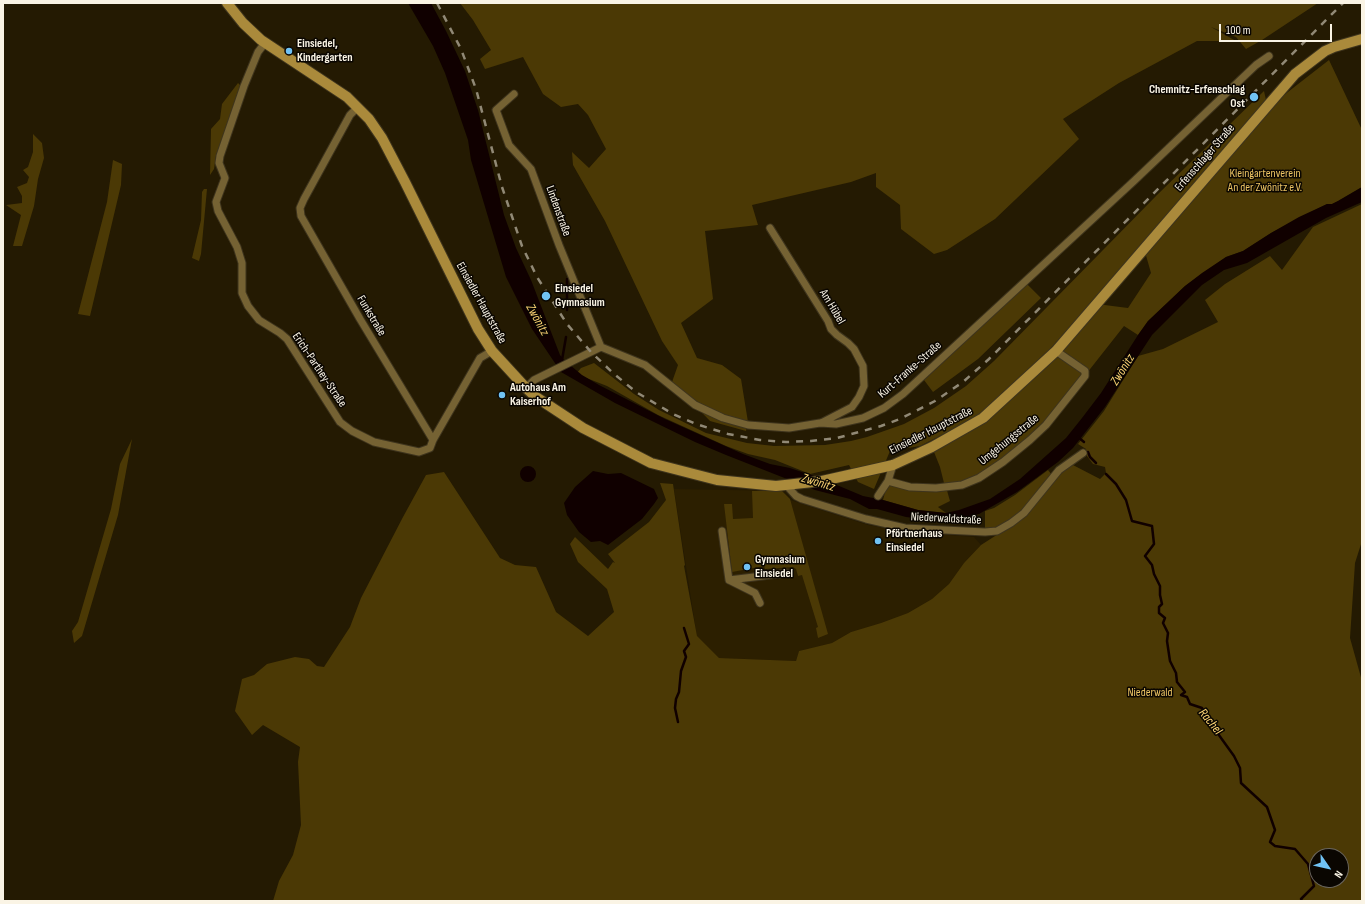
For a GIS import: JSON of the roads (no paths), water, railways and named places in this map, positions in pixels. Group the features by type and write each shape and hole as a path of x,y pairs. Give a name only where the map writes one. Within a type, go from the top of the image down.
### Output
{"main road":[{"name":"Einsiedler Hauptstraße","path":"227,3 243,22 265,43 347,97 369,119 382,138 478,329 492,351 526,388 541,400 583,428 650,463 717,480 787,486 842,477 893,465 932,447 983,418 1056,351 1178,208"},
{"name":"Erfenschlager Straße","path":"1178,208 1295,74 1325,51 1362,39"}],"street":[{"name":"Erich-Parthey-Straße","path":"265,43 258,52 244,86 220,156 219,163 225,178 216,202 218,211 237,247 242,263 242,293 248,306 259,320 280,333 287,340 340,422 374,442 419,452 430,448 433,440"},
{"name":"Kurt-Franke-Straße","path":"601,347 645,365 695,405 723,418 748,425 788,428 820,423 836,424 863,418 884,408 903,394 1134,181 1256,65 1269,56"},
{"name":"Lindenstraße","path":"514,94 496,110 509,145 531,169 559,245 601,347"},
{"name":"Funkstraße","path":"358,108 350,115 304,199 300,208 301,216 433,440"},
{"name":"Am Hübel","path":"770,228 828,321 831,329 837,336 848,342 854,349 863,366 864,386 852,407 820,423"},
{"path":"526,388 534,380 601,347"},
{"path":"433,440 480,358 492,351"},
{"name":"Umgehungsstraße","path":"888,481 910,487 936,488 962,485 979,478 1003,462 1046,425 1085,376 1085,371 1056,351"},
{"name":"Niederwaldstraße","path":"787,486 802,500 866,519 905,528 985,532 997,531 1024,513 1059,470 1083,453"},
{"path":"878,496 888,481 893,465"},
{"path":"722,531 729,580"},
{"path":"729,580 786,573"},
{"path":"729,580 755,593 760,603"}],"water":[{"name":"Zwönitz","path":"408,3 431,3 465,71 478,110 504,215 560,355 564,360 582,375 599,385 665,419 743,454 770,464 790,468 820,478 863,496 918,510 946,513 959,510 990,499 1020,479 1066,438 1101,393 1148,321 1185,286 1202,273 1226,257 1243,251 1299,217 1327,204 1332,204 1362,187 1362,202 1326,218 1247,263 1224,270 1202,285 1152,335 1105,407 1073,448 1058,462 1017,492 979,514 963,518 937,521 906,517 877,509 869,509 850,499 815,490 695,442 615,403 561,372 532,329 506,277 471,160 468,140 445,73 433,46"},
{"path":"528,466 534,468 536,474 534,480 528,482 522,480 520,474 522,468"},
{"path":"593,471 608,474 621,473 654,489 658,498 642,519 608,545 600,541 591,542 579,532 567,515 564,503 575,487"}],"waterway":[{"path":"567,279 567,310"},
{"path":"562,360 566,337"},
{"name":"Rachel","path":"1078,437 1084,442"},
{"name":"Rachel","path":"1088,452 1090,457 1096,463"},
{"name":"Rachel","path":"1106,474 1116,484 1126,500 1132,521 1152,526 1154,544 1145,556 1152,565 1154,574 1160,586 1162,604 1159,607 1159,613 1165,618 1163,623 1168,633 1167,641 1170,661 1176,673 1177,682 1185,692 1181,695 1187,697 1190,704 1202,708 1206,718 1214,723 1216,731 1234,756 1240,768 1241,783 1267,807 1275,830 1270,842 1275,846 1295,849 1308,864 1314,886 1301,899 1302,901"},
{"path":"678,722 675,708 676,699 679,692 681,671 686,657 684,651 689,644 684,628"}],"railway":[{"path":"437,3 461,49 476,89 502,187 522,246 537,277 567,324 591,352 613,373 636,392 673,414 696,424 728,434 760,440 786,442 837,438 881,426 900,419 935,401 963,382 989,359 1343,3"}],"place":[{"name":"Einsiedel, Kindergarten","path":"289,51"},
{"name":"Chemnitz-Erfenschlag Ost","path":"1254,97"},
{"name":"Einsiedel Gymnasium","path":"546,296"},
{"name":"Autohaus Am Kaiserhof","path":"502,395"},
{"name":"Pförtnerhaus Einsiedel","path":"878,541"},
{"name":"Gymnasium Einsiedel","path":"747,567"}],"park label":[{"name":"Kleingartenverein An der Zwönitz e.V.","path":"1265,181"},
{"name":"Niederwald","path":"1150,693"}]}
